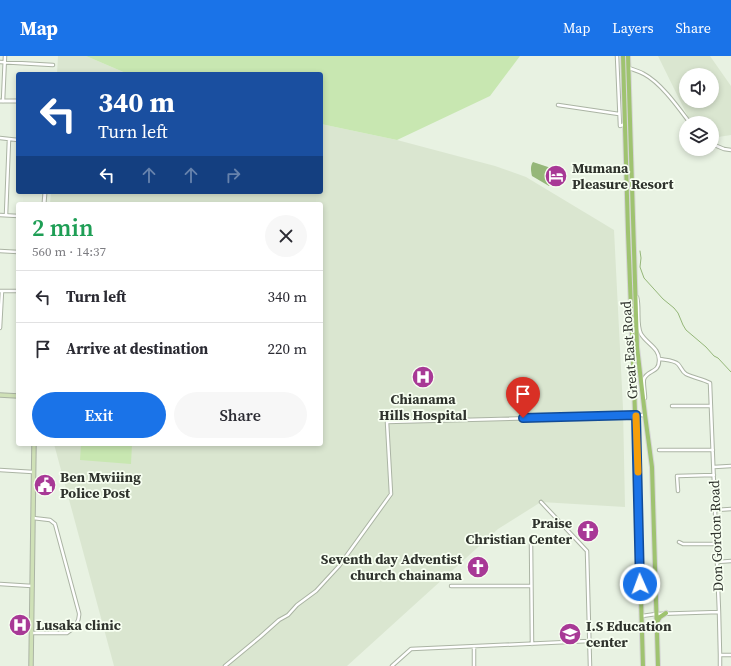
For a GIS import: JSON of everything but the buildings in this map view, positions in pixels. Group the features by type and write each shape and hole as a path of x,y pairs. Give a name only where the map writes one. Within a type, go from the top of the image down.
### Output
{"main road":[{"name":"Great East Road","path":"623,56 628,232 636,415 643,666"},
{"name":"Great East Road","path":"628,56 637,347 652,467 658,666"},
{"path":"0,395 16,396"},
{"path":"32,666 32,518 34,446"},
{"path":"656,605 660,610 666,613 660,617 657,623"}],"street":[{"path":"5,56 2,101 16,101"},
{"path":"617,56 620,126 625,124"},
{"path":"0,62 53,65"},
{"path":"628,68 645,74 666,94 684,116"},
{"path":"558,105 619,114"},
{"path":"0,138 16,140"},
{"path":"6,215 9,139"},
{"path":"719,147 731,150"},
{"path":"0,215 16,216"},
{"path":"0,251 16,252"},
{"path":"0,328 1,291 16,292"},
{"path":"635,291 638,303 640,331 642,336 657,350 660,359 656,370 646,375 644,379 644,408"},
{"name":"Don Gordon Road","path":"660,359 675,361 685,373 710,383 716,510 716,562 720,666"},
{"path":"672,406 711,406"},
{"path":"224,666 316,591 339,566 391,494 387,422 645,415"},
{"path":"659,450 713,450"},
{"path":"714,467 731,466"},
{"path":"0,470 33,472"},
{"path":"678,491 677,476 714,475"},
{"path":"541,502 587,551 590,666"},
{"path":"716,510 731,509"},
{"path":"32,518 50,520 55,524 80,613 79,621 67,633 32,634"},
{"path":"531,542 532,644"},
{"path":"679,542 683,544 716,544"},
{"path":"716,562 731,561"},
{"path":"0,584 32,586"},
{"path":"451,586 531,586"},
{"path":"641,616 666,613 719,612"},
{"path":"392,666 411,649 589,641"},
{"path":"474,646 474,666"},
{"path":"720,655 731,655"}],"shaded area":[{"path":"58,56 86,56 123,72 57,72"},
{"path":"86,56 520,56 490,96 397,140 323,124 323,72 123,72"},
{"path":"658,56 710,56 718,68 679,68 679,99"},
{"path":"719,69 731,86 731,135 719,137 719,116 688,116 684,108 719,108"},
{"name":"Chianama Hills Hospital","path":"323,124 397,140 495,166 526,177 614,230 623,408 625,507 541,502 498,529 347,666 114,666 55,446 323,446 323,202 50,202 51,194 323,194"},
{"path":"533,162 548,167 558,167 561,169 560,174 549,186 532,176 531,167"},
{"path":"81,446 132,446 131,464 80,460"}],"waterway":[{"path":"640,251 640,267 644,278 663,299 674,308 686,330 718,358 731,372"}],"slow traffic":[{"path":"636,416 638,472"}],"place":[{"name":"Mumana Pleasure Resort","path":"556,176"},
{"name":"Chianama Hills Hospital","path":"423,377"},
{"name":"Ben Mwiiing Police Post","path":"45,485"},
{"name":"Praise Christian Center","path":"588,531"},
{"name":"Seventh day Adventist church chainama","path":"478,567"},
{"name":"Lusaka clinic","path":"20,625"},
{"name":"I.S Education center","path":"570,634"}],"route":[{"path":"523,418 636,415 640,584"}]}
